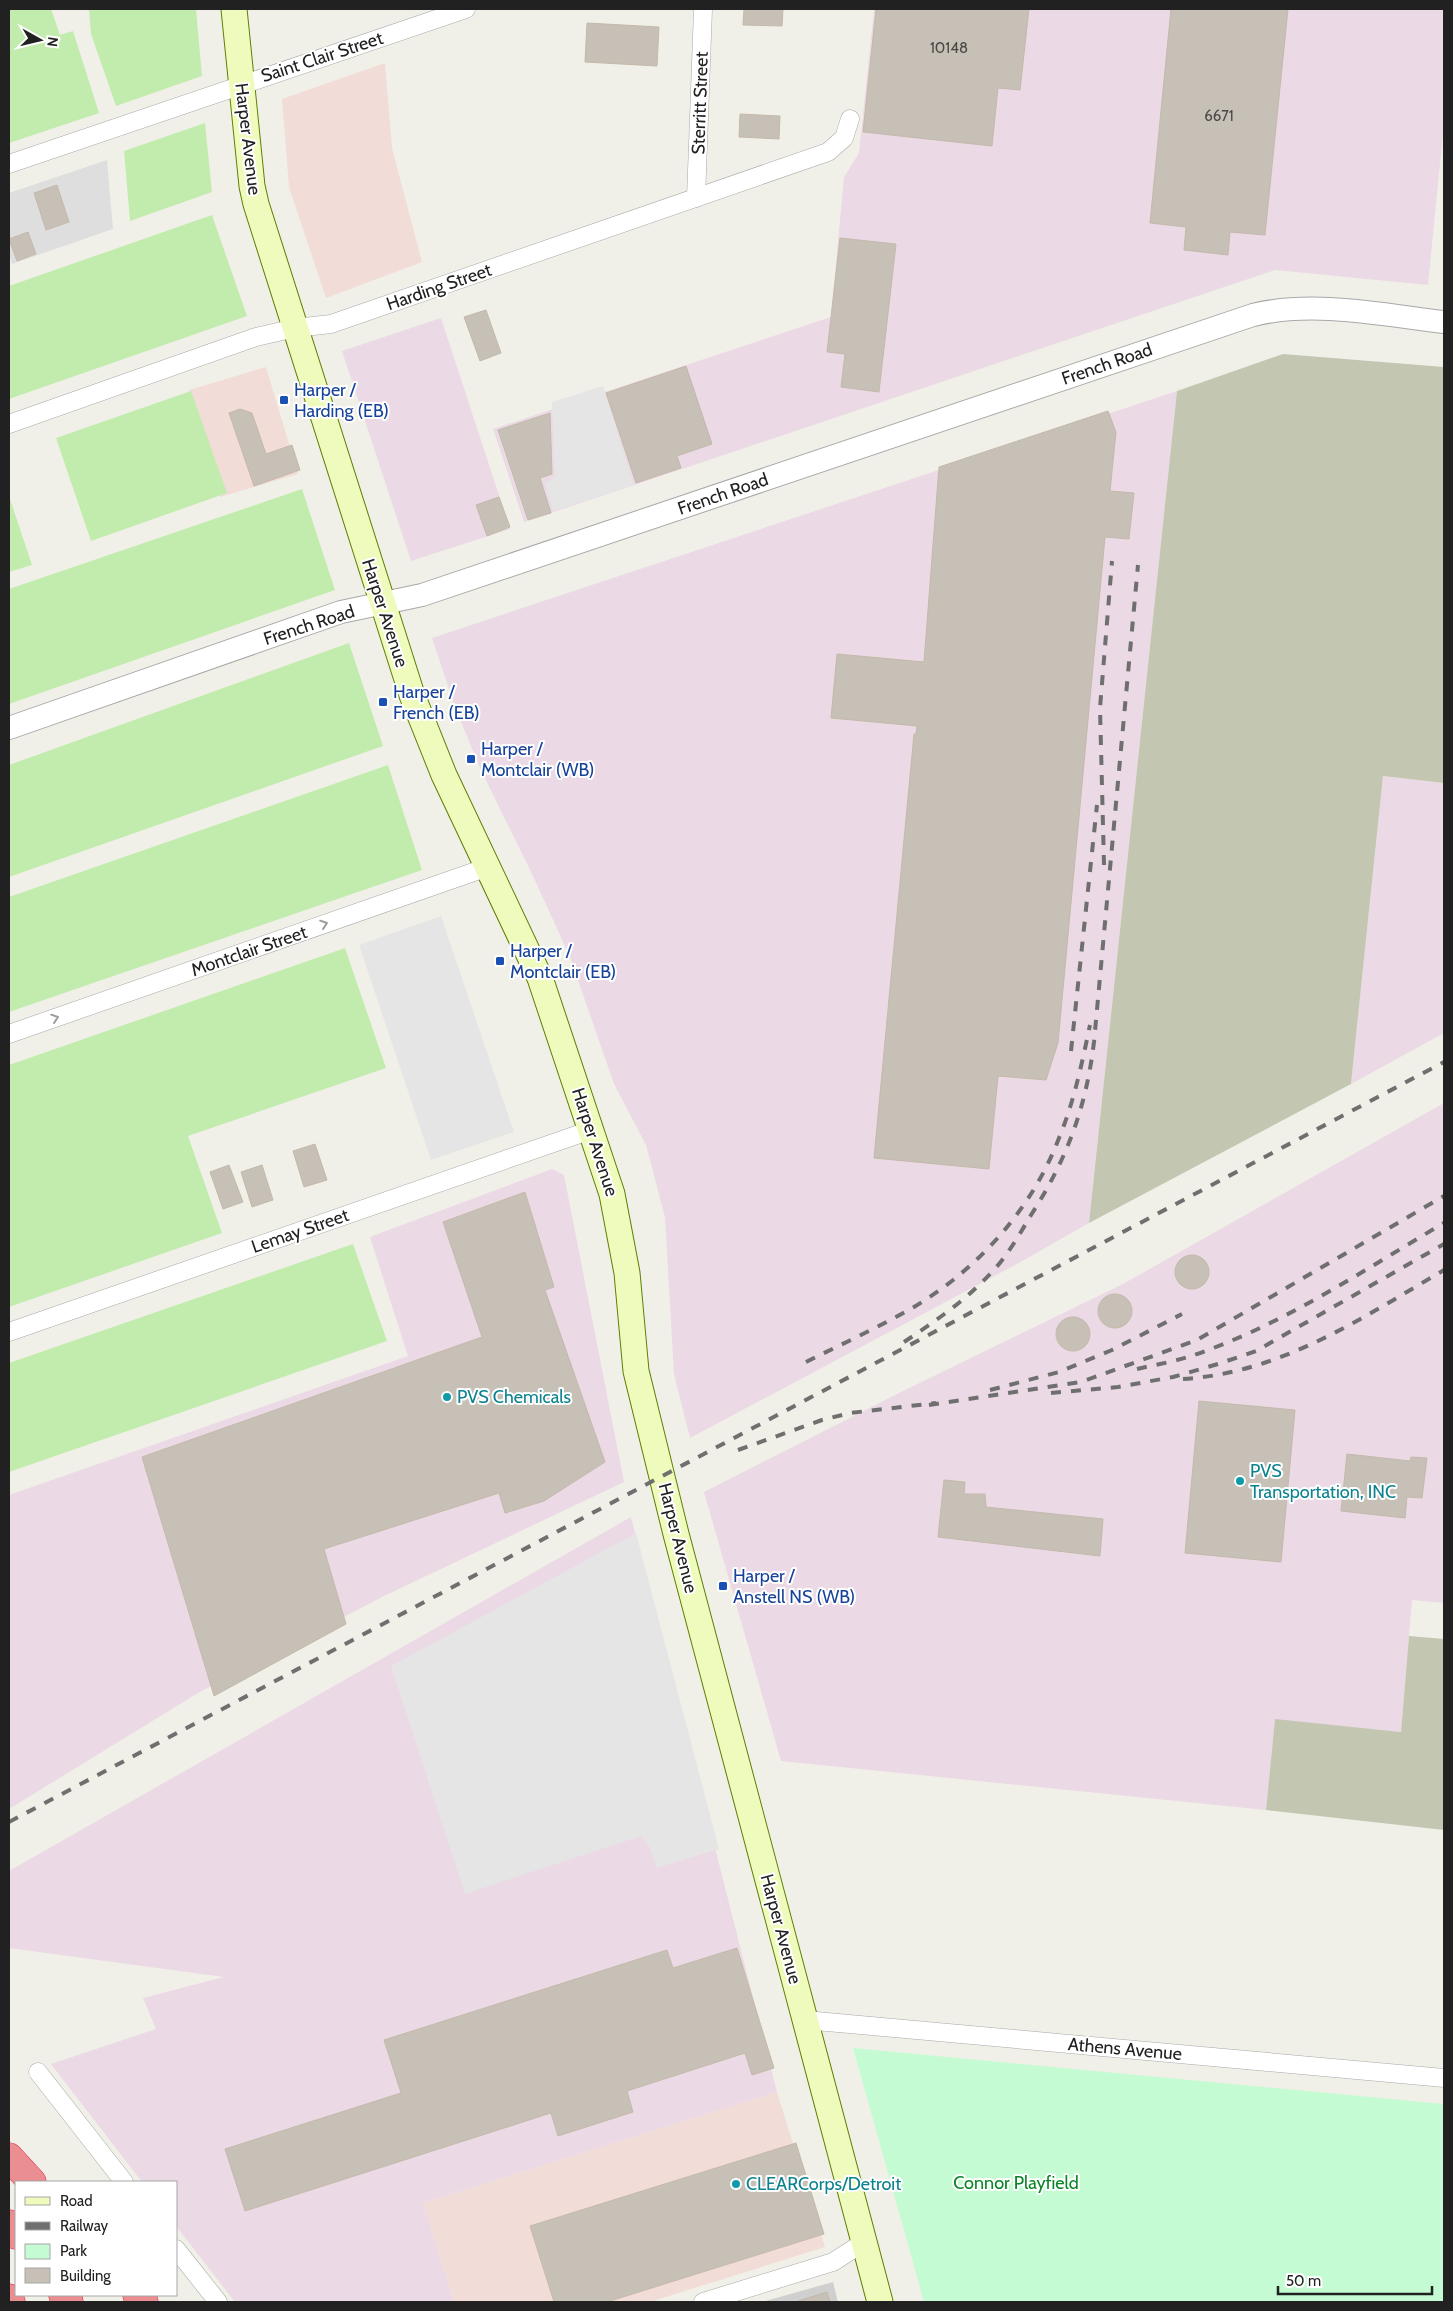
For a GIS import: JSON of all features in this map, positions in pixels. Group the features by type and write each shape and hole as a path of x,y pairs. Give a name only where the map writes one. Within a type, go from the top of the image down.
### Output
{"highway":[{"path":"9,2157 31,2181"},
{"path":"9,2298 12,2302"}],"main road":[{"name":"Harper Avenue","path":"234,9 252,186 382,603 426,734 540,978 612,1194 620,1228 627,1273 636,1371 679,1543 880,2302"}],"street":[{"name":"Saint Clair Street","path":"9,164 466,9"},
{"name":"Sterritt Street","path":"696,198 703,9"},
{"name":"Harding Street","path":"9,424 256,337 295,328 331,324 828,152 844,138 850,119"},
{"name":"French Road","path":"9,728 341,612 422,595 1253,315 1293,308 1316,308 1444,322"},
{"name":"Montclair Street","path":"9,1034 488,867"},
{"name":"Lemay Street","path":"9,1332 591,1130"},
{"name":"Athens Avenue","path":"805,2020 1444,2078"},
{"path":"38,2072 123,2181"},
{"path":"703,2302 833,2262 864,2242"},
{"path":"178,2252 218,2302"}],"shaded area":[{"path":"874,9 1444,9 1444,123 1428,285 1275,270 524,522 493,429 831,317 844,177 859,153"},
{"path":"385,63 392,148 422,262 326,298 289,187 282,99"},
{"path":"107,160 113,229 12,264 9,255 9,193"},
{"path":"441,318 510,529 411,561 342,351"},
{"path":"1283,354 1444,367 1444,783 1383,776 1351,1084 1089,1223 1177,391"},
{"path":"266,367 298,474 220,497 189,390"},
{"path":"603,386 634,485 553,511 545,483 555,477 552,402"},
{"path":"1177,391 1089,1223 1017,1264 690,1438 674,1374 665,1217 646,1145 614,1084 570,957 480,768 455,707 432,638"},
{"path":"1383,776 1444,783 1444,1033 1351,1084"},
{"path":"441,916 514,1132 431,1160 359,945"},
{"path":"1444,1103 1444,1603 1412,1600 1401,1732 1275,1720 1266,1810 781,1761 704,1492 901,1392 1123,1284"},
{"name":"PVS Chemicals","path":"552,1169 564,1175 624,1482 384,1596 198,1693 9,1809 9,1495 408,1356 370,1237"},
{"path":"631,1517 777,2092 423,2203 454,2302 235,2302 178,2229 178,2181 141,2181 51,2064 156,2029 143,1998 224,1977 9,1948 9,1871"},
{"path":"636,1533 719,1849 656,1868 650,1848 641,1836 465,1894 391,1666"},
{"path":"1409,1636 1444,1639 1444,1830 1266,1810 1275,1719 1401,1732"},
{"path":"777,2092 825,2247 650,2302 454,2302 423,2203"},
{"path":"833,2282 838,2302 762,2302"}],"green space":[{"path":"9,9 51,9 60,35 73,31 99,113 9,143"},
{"path":"89,9 196,9 202,76 116,106 91,34"},
{"path":"205,123 212,192 130,221 124,151"},
{"path":"212,215 247,316 9,399 9,286"},
{"path":"191,391 227,493 91,541 56,438"},
{"path":"302,489 335,590 9,704 9,589"},
{"path":"9,496 32,565 9,572"},
{"path":"349,643 383,746 9,877 9,765"},
{"path":"388,765 422,870 9,1012 9,897"},
{"path":"345,948 386,1068 188,1136 222,1233 9,1307 9,1065"},
{"path":"353,1244 387,1341 9,1472 9,1363"},
{"name":"Connor Playfield","path":"853,2048 1444,2104 1444,2302 924,2302"}],"building":[{"path":"744,9 783,9 782,26 743,25"},
{"path":"876,9 1029,9 1020,90 998,88 992,146 863,132"},
{"path":"1171,9 1288,9 1265,235 1230,232 1228,255 1184,250 1186,227 1150,223"},
{"path":"587,23 659,27 657,66 585,62"},
{"path":"740,114 780,116 779,139 739,137"},
{"path":"57,185 69,222 46,230 34,193"},
{"path":"28,232 36,254 17,261 9,239"},
{"path":"840,238 896,244 879,392 841,387 845,354 827,352"},
{"path":"486,310 501,353 480,361 464,317"},
{"path":"686,366 712,444 677,456 681,468 636,483 606,393"},
{"path":"240,409 252,413 266,454 292,445 300,470 254,486 229,413"},
{"path":"1108,411 1116,432 1110,491 1134,493 1129,539 1105,537 1058,1043 1046,1080 998,1076 989,1169 874,1158 914,734 916,734 917,726 831,718 837,654 924,662 939,467"},
{"path":"550,413 552,474 540,478 551,513 528,520 498,430"},
{"path":"499,497 510,527 487,536 476,505"},
{"path":"315,1144 327,1180 304,1187 293,1151"},
{"path":"229,1165 243,1202 223,1209 210,1172"},
{"path":"262,1165 273,1200 252,1207 241,1172"},
{"name":"PVS Chemicals","path":"525,1192 554,1287 545,1290 605,1462 544,1501 505,1513 499,1493 324,1549 346,1624 214,1696 142,1457 482,1337 443,1222"},
{"path":"1192,1255 1204,1260 1209,1272 1204,1284 1192,1289 1180,1284 1175,1272 1180,1260"},
{"path":"1115,1294 1127,1299 1132,1311 1127,1323 1115,1328 1103,1323 1098,1311 1103,1299"},
{"path":"1073,1317 1085,1322 1090,1334 1085,1346 1073,1351 1061,1346 1056,1334 1061,1322"},
{"name":"PVS Transportation, INC","path":"1199,1401 1295,1410 1281,1562 1185,1553"},
{"name":"PVS Transportation, INC","path":"1347,1454 1410,1461 1411,1457 1427,1458 1422,1498 1407,1497 1405,1518 1341,1511"},
{"path":"944,1480 965,1482 964,1494 985,1494 986,1507 1103,1519 1100,1556 938,1537"},
{"path":"737,1948 774,2068 752,2075 745,2053 627,2091 633,2112 558,2136 551,2113 245,2211 225,2149 401,2093 384,2040 667,1950 673,1968"},
{"name":"CLEARCorps/Detroit","path":"796,2143 824,2234 607,2302 554,2302 530,2226"},
{"path":"827,2292 830,2302 795,2302"}],"railway":[{"path":"1104,865 1100,708 1112,561"},
{"path":"904,1342 960,1302 1002,1260 1055,1174 1065,1153 1080,1111 1086,1089 1094,1042 1138,565"},
{"path":"1071,1051 1097,805"},
{"path":"806,1362 914,1307 960,1274 1001,1234 1034,1189 1048,1164 1073,1096 1090,1025"},
{"path":"9,1822 1444,1062"},
{"path":"929,1405 1081,1382 1197,1340 1444,1196"},
{"path":"1137,1369 1188,1357 1222,1345 1255,1330 1320,1297 1444,1223"},
{"path":"1051,1393 1118,1387 1173,1377 1256,1351 1444,1244"},
{"path":"1183,1379 1219,1375 1287,1355 1351,1324 1444,1270"},
{"path":"990,1390 1059,1372 1112,1350 1182,1314"},
{"path":"738,1450 822,1420 850,1413 936,1403"}],"place":[{"name":"Harper / Harding (EB)","path":"284,400"},
{"name":"Harper / French (EB)","path":"383,702"},
{"name":"Harper / Montclair (WB)","path":"471,759"},
{"name":"Harper / Montclair (EB)","path":"500,961"},
{"name":"PVS Chemicals","path":"447,1397"},
{"name":"PVS Transportation, INC","path":"1240,1481"},
{"name":"Harper / Anstell NS (WB)","path":"723,1586"},
{"name":"CLEARCorps/Detroit","path":"736,2184"}]}
